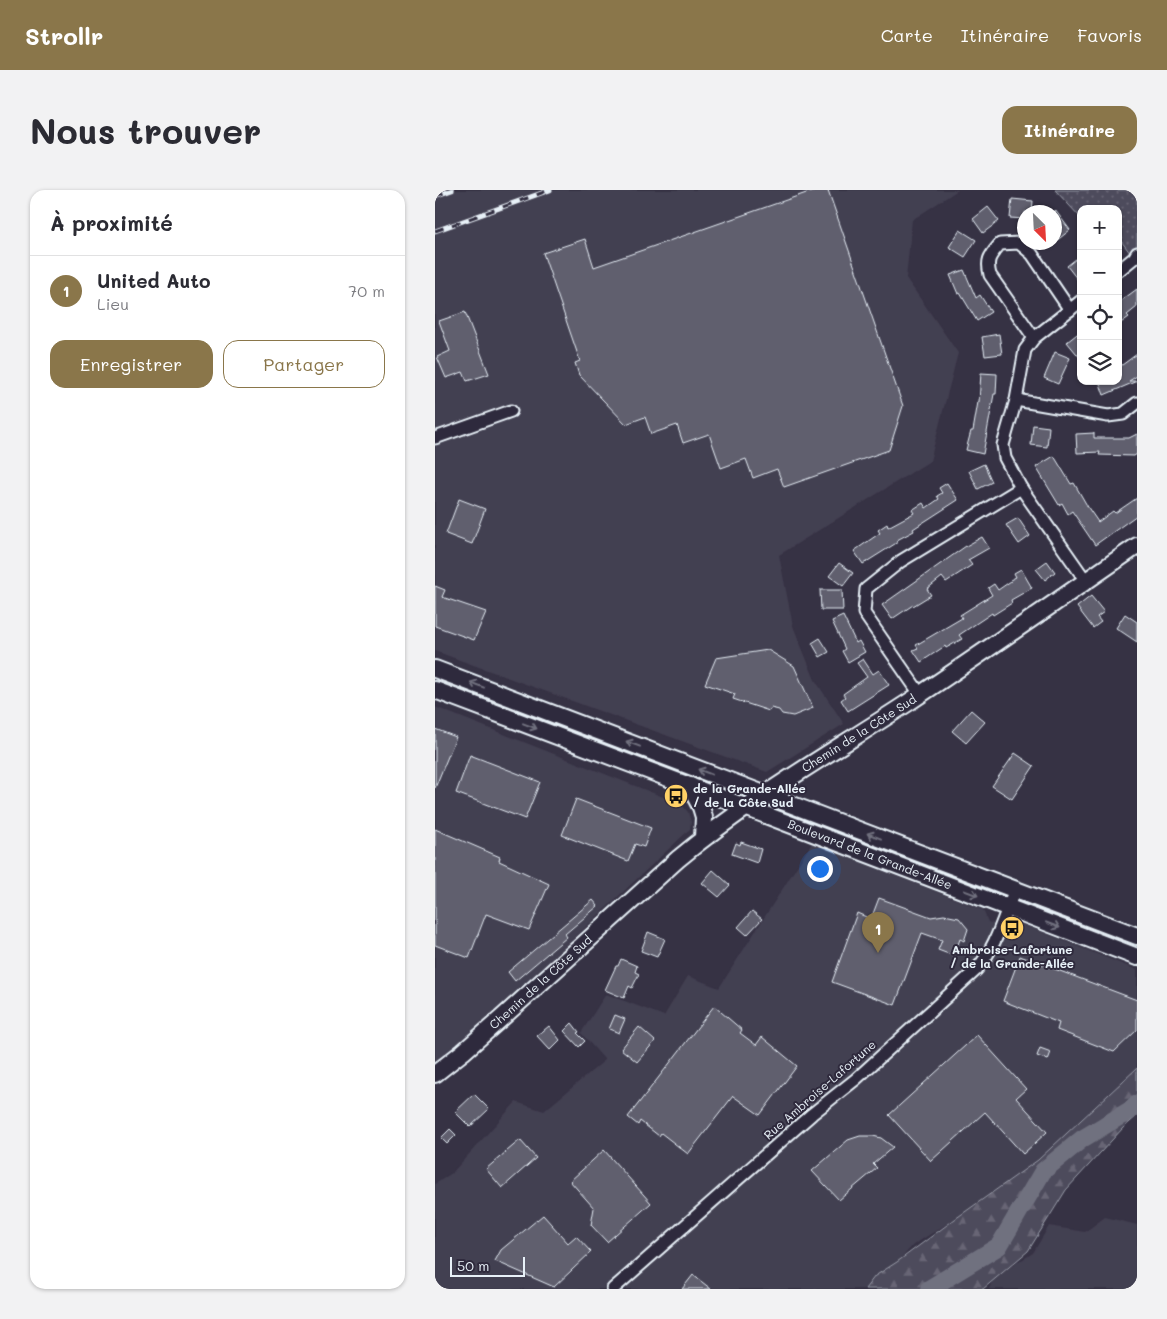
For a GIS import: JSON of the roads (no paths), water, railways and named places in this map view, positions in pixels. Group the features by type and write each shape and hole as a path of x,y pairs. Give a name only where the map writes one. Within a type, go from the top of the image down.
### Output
{"street":[{"path":"1034,338 990,275 988,264 990,255 1000,244 1019,243 1032,254 1070,310"},
{"path":"1122,268 1137,253"},
{"path":"1077,304 1034,338 1025,350 1016,400 1003,445 1005,458 1021,488 1086,581"},
{"path":"1016,400 1108,416 1123,414 1137,403"},
{"path":"435,438 511,411"},
{"path":"920,694 864,613 866,590 901,561 1021,488"},
{"name":"Chemin de la Côte Sud","path":"435,1074 481,1037 703,838 764,794 920,694 1137,546"},
{"name":"Boulevard de la Grande-Allée","path":"435,669 1137,936"},
{"name":"Boulevard de la Grande-Allée","path":"435,690 1137,957"},
{"path":"690,786 704,817 703,838"},
{"name":"Rue Ambroise-Lafortune","path":"613,1289 812,1114 856,1079 976,970 987,956 1015,890"}],"waterway":[{"path":"929,1289 999,1246 1043,1171 1082,1139 1132,1109 1137,1104"}],"railway":[{"path":"435,196 452,190"},
{"path":"435,231 550,190"}],"place":[{"name":"de la Grande-Allée / de la Côte Sud","path":"676,796"},
{"name":"Ambroise-Lafortune / de la Grande-Allée","path":"1012,928"},
{"name":"United Auto","path":"878,953"}]}
